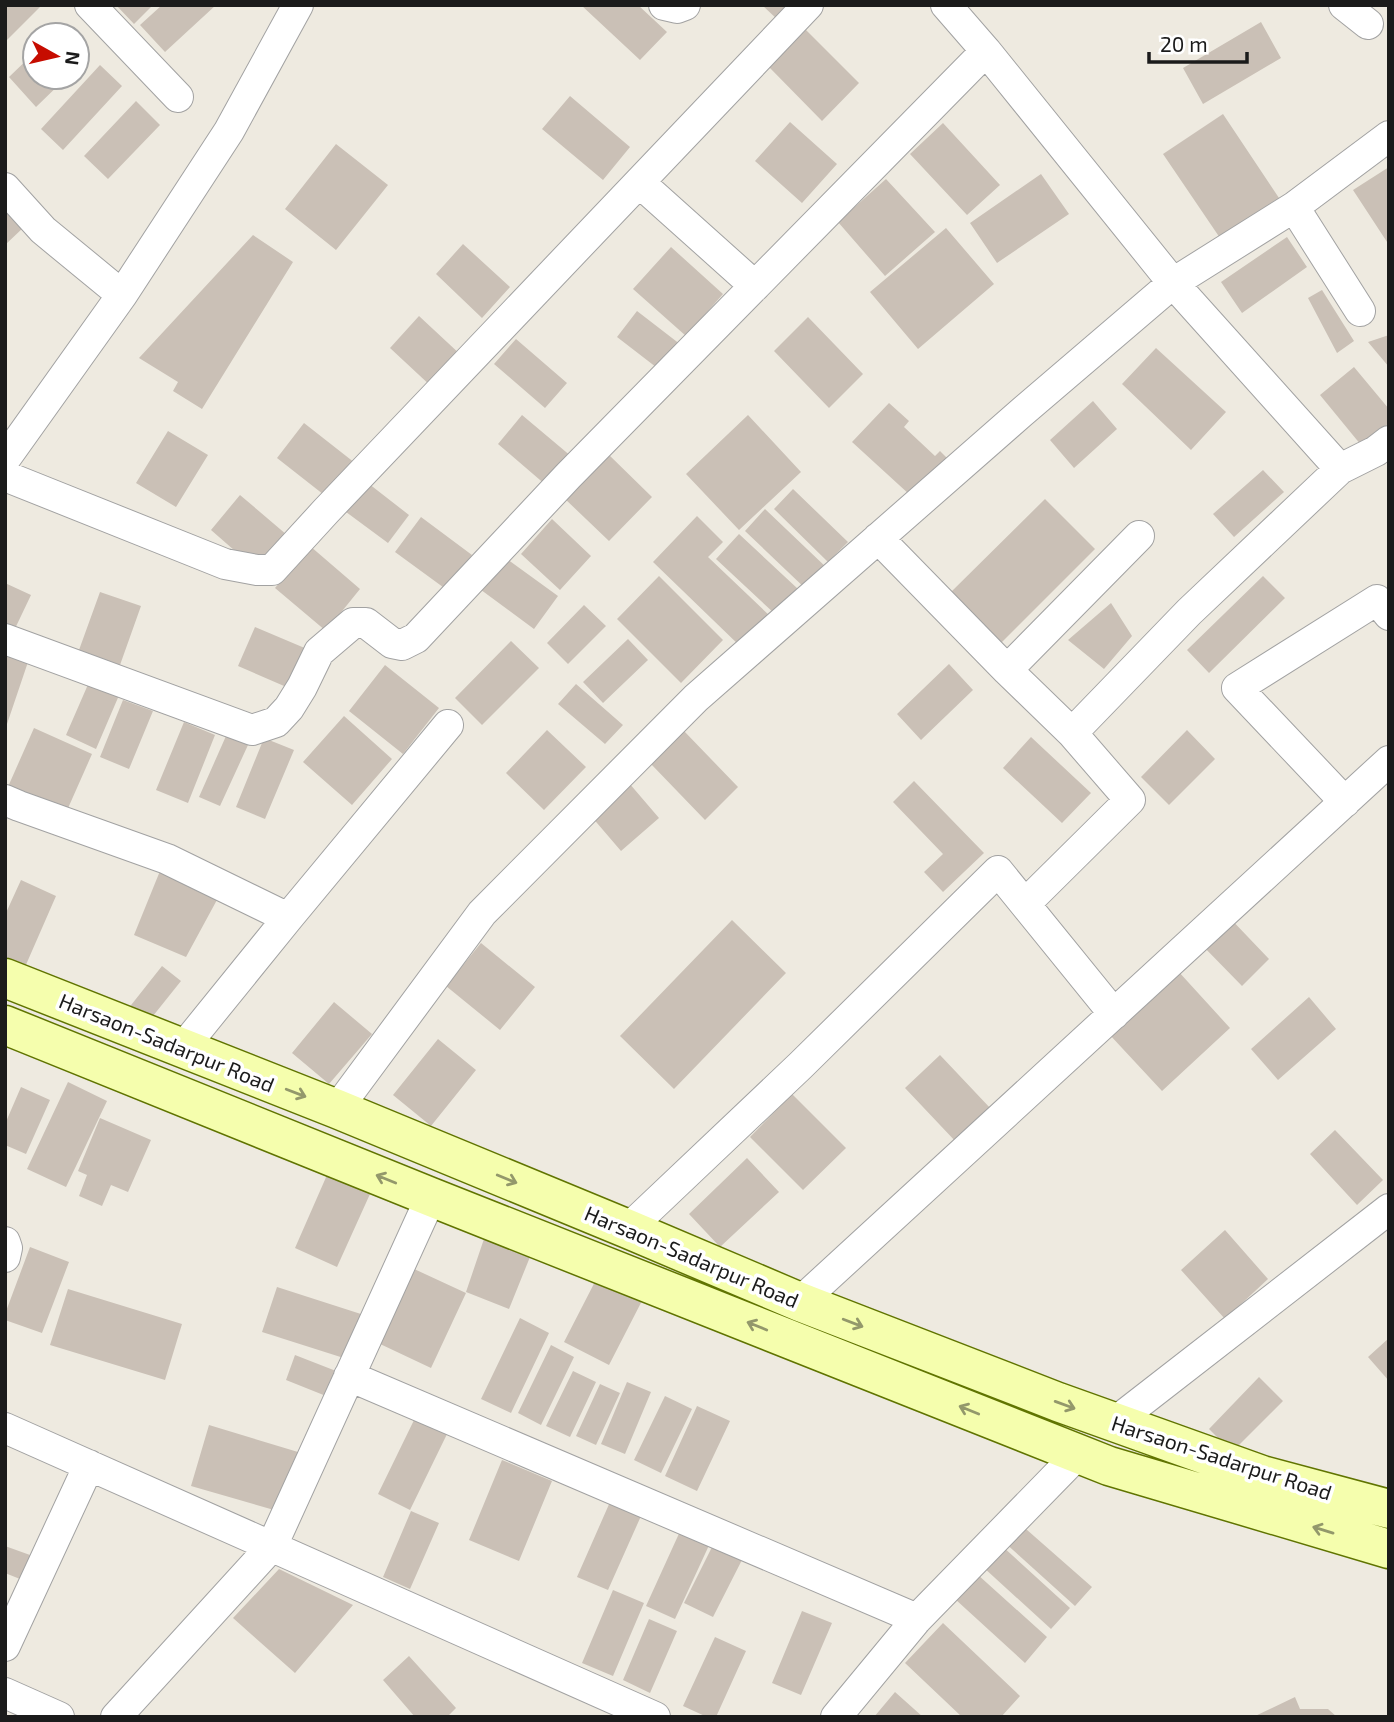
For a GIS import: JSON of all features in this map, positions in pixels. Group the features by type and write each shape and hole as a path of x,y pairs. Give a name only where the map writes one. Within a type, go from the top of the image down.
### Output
{"street":[{"path":"90,5 178,97"},
{"path":"5,459 122,295 229,131 298,5"},
{"path":"664,5 677,8 685,5"},
{"path":"5,477 226,564 272,570 808,5"},
{"path":"946,5 1173,283 1340,469"},
{"path":"1345,5 1368,24"},
{"path":"5,639 252,730 276,722 302,687 319,652 353,623 366,623 392,643 402,645 415,638 568,475 986,51"},
{"path":"337,1109 482,913 696,698 1173,283 1294,207 1389,136"},
{"path":"640,183 755,286"},
{"path":"5,188 43,230 122,295"},
{"path":"1294,207 1360,311"},
{"path":"1072,733 1189,612 1340,469 1376,451 1389,441"},
{"path":"1007,670 1139,536"},
{"path":"878,538 1072,733 1130,800 1025,904"},
{"path":"1345,802 1237,688 1377,600 1389,614"},
{"path":"182,1049 448,725"},
{"path":"800,1302 1389,761"},
{"path":"5,800 167,859 288,918"},
{"path":"628,1228 801,1065 998,871 1114,1014"},
{"name":"Harsaon-Sadarpur Road","path":"5,978 337,1109 628,1228 800,1302 1058,1402 1262,1475 1389,1509"},
{"name":"Harsaon-Sadarpur Road","path":"5,1025 1109,1466 1389,1549"},
{"path":"116,1717 272,1546 430,1197"},
{"path":"1115,1422 1389,1209"},
{"path":"5,1242 8,1248 5,1257"},
{"path":"349,1376 917,1619"},
{"path":"5,1428 655,1717"},
{"path":"836,1717 917,1619 1078,1454"},
{"path":"5,1646 89,1465"},
{"path":"5,1693 59,1717"}],"building":[{"path":"5,5 38,5 40,7 26,21 21,21 21,26 5,42"},
{"path":"116,5 153,5 134,24"},
{"path":"162,5 216,5 165,52 140,25"},
{"path":"581,5 638,5 667,32 640,60"},
{"path":"762,5 793,5 779,21"},
{"path":"1261,22 1281,58 1203,104 1183,68"},
{"path":"806,30 859,83 822,121 769,67"},
{"path":"21,65 21,90 9,77"},
{"path":"100,65 122,86 63,150 41,129 76,91 91,91 91,75"},
{"path":"22,91 53,91 36,107"},
{"path":"570,96 630,147 603,180 542,129"},
{"path":"136,101 160,125 108,179 84,156"},
{"path":"1223,114 1279,198 1220,238 1163,154"},
{"path":"790,122 837,164 802,203 755,161"},
{"path":"943,123 1000,185 967,215 910,154"},
{"path":"336,144 388,185 336,250 285,209"},
{"path":"1389,167 1389,245 1353,190"},
{"path":"1041,174 1069,214 997,263 970,223"},
{"path":"886,179 935,232 885,276 838,222"},
{"path":"5,208 24,227 5,245"},
{"path":"946,228 994,284 918,349 870,292"},
{"path":"253,235 293,262 202,409 173,391 178,382 139,358"},
{"path":"1287,237 1307,267 1242,313 1221,282"},
{"path":"463,244 510,287 482,318 436,274"},
{"path":"671,247 723,294 686,336 633,289"},
{"path":"1322,290 1354,341 1337,353 1308,298"},
{"path":"637,311 685,348 665,374 617,337"},
{"path":"419,316 462,356 433,388 390,348"},
{"path":"808,317 863,374 829,408 774,351"},
{"path":"1389,335 1389,367 1368,342"},
{"path":"516,339 567,383 545,408 494,364"},
{"path":"1156,348 1226,412 1191,450 1122,384"},
{"path":"1354,367 1389,409 1389,423 1361,445 1320,395"},
{"path":"1093,401 1117,429 1074,468 1050,440"},
{"path":"889,403 909,421 904,427 935,456 940,451 950,461 910,495 852,442"},
{"path":"522,415 572,457 547,486 498,444"},
{"path":"748,415 801,472 739,530 686,474"},
{"path":"304,423 355,463 328,498 277,458"},
{"path":"168,431 208,455 176,507 136,483"},
{"path":"606,452 652,497 609,541 563,497"},
{"path":"1263,470 1284,492 1234,537 1213,514"},
{"path":"364,480 409,515 388,543 342,509"},
{"path":"793,489 848,542 828,562 774,509"},
{"path":"240,495 287,535 257,570 211,530"},
{"path":"1045,499 1095,549 1001,643 951,592"},
{"path":"765,509 828,569 808,591 745,531"},
{"path":"697,516 723,542 708,557 771,617 742,648 653,562"},
{"path":"421,517 472,555 447,590 395,552"},
{"path":"552,519 591,556 560,590 521,554"},
{"path":"739,534 798,589 775,614 716,559"},
{"path":"310,546 360,589 326,631 275,588"},
{"path":"496,551 558,596 534,629 473,584"},
{"path":"659,576 723,640 681,683 617,619"},
{"path":"1263,576 1285,598 1209,673 1187,650"},
{"path":"5,583 31,595 11,637 5,635"},
{"path":"100,592 141,606 120,665 79,650"},
{"path":"1111,603 1132,636 1104,669 1068,640"},
{"path":"584,605 606,626 568,664 547,643"},
{"path":"255,627 307,649 291,689 238,666"},
{"path":"628,639 648,660 603,703 583,682"},
{"path":"511,641 539,668 482,725 455,698"},
{"path":"5,651 29,659 6,727 5,727"},
{"path":"949,664 973,690 921,740 897,714"},
{"path":"385,665 439,708 403,754 349,711"},
{"path":"93,673 123,686 96,749 66,735"},
{"path":"576,684 623,725 605,744 558,704"},
{"path":"123,700 153,711 129,769 100,757"},
{"path":"344,716 392,759 352,805 303,762"},
{"path":"184,722 215,735 188,803 156,790"},
{"path":"34,728 92,754 65,815 7,789"},
{"path":"547,730 586,767 544,810 506,773"},
{"path":"1187,730 1215,759 1169,805 1141,777"},
{"path":"684,731 738,787 705,820 651,764"},
{"path":"226,736 248,745 220,806 199,797"},
{"path":"1031,737 1091,793 1062,823 1003,768"},
{"path":"264,738 294,750 265,819 236,807"},
{"path":"914,781 984,853 943,892 924,872 943,854 893,802"},
{"path":"629,783 659,818 621,851 591,816"},
{"path":"160,871 218,898 186,957 134,935"},
{"path":"21,880 56,896 25,967 5,958 5,915"},
{"path":"1227,915 1269,959 1242,986 1199,942"},
{"path":"732,920 786,973 674,1089 620,1036"},
{"path":"481,943 535,987 500,1030 446,986"},
{"path":"162,966 181,981 149,1021 124,1014"},
{"path":"1178,971 1230,1028 1162,1091 1109,1034"},
{"path":"1309,997 1336,1029 1278,1080 1251,1049"},
{"path":"334,1002 372,1034 329,1084 292,1053"},
{"path":"438,1039 476,1070 431,1126 393,1095"},
{"path":"940,1055 992,1110 957,1143 905,1088"},
{"path":"68,1082 107,1101 66,1187 27,1169"},
{"path":"21,1087 50,1100 26,1154 5,1145 5,1124"},
{"path":"792,1094 846,1148 803,1190 750,1137"},
{"path":"100,1118 151,1140 128,1192 111,1185 102,1206 79,1196 87,1175 78,1171"},
{"path":"1335,1130 1383,1180 1357,1205 1310,1154"},
{"path":"747,1158 779,1192 720,1247 689,1214"},
{"path":"327,1175 370,1194 337,1267 295,1248"},
{"path":"487,1230 532,1252 509,1309 466,1292"},
{"path":"1225,1230 1268,1279 1225,1319 1181,1270"},
{"path":"30,1247 69,1262 42,1333 5,1320"},
{"path":"412,1268 466,1293 431,1368 378,1343"},
{"path":"601,1270 646,1293 609,1365 564,1342"},
{"path":"277,1287 364,1315 350,1360 262,1332"},
{"path":"68,1289 182,1324 165,1380 50,1345"},
{"path":"520,1318 549,1333 511,1413 481,1399"},
{"path":"1389,1338 1389,1381 1368,1357"},
{"path":"551,1345 574,1357 541,1425 518,1413"},
{"path":"295,1355 336,1371 326,1396 286,1380"},
{"path":"573,1371 596,1382 570,1437 546,1426"},
{"path":"1259,1377 1283,1401 1232,1452 1209,1429"},
{"path":"627,1382 651,1392 625,1454 601,1444"},
{"path":"600,1384 620,1393 596,1445 576,1436"},
{"path":"665,1396 692,1409 661,1473 634,1460"},
{"path":"697,1406 730,1421 697,1491 665,1476"},
{"path":"416,1416 448,1432 410,1510 378,1494"},
{"path":"209,1425 298,1452 281,1512 191,1486"},
{"path":"502,1460 552,1481 519,1561 469,1540"},
{"path":"610,1502 641,1516 608,1590 577,1577"},
{"path":"411,1511 439,1523 410,1589 383,1577"},
{"path":"1018,1522 1092,1587 1075,1606 1003,1541"},
{"path":"682,1527 711,1541 675,1619 646,1606"},
{"path":"716,1539 745,1554 713,1617 684,1603"},
{"path":"5,1546 30,1555 20,1579 5,1573"},
{"path":"1002,1546 1070,1608 1051,1629 983,1567"},
{"path":"279,1569 353,1605 295,1673 233,1618"},
{"path":"977,1574 1047,1637 1025,1663 955,1599"},
{"path":"613,1590 644,1603 613,1676 582,1663"},
{"path":"802,1611 832,1623 801,1695 772,1683"},
{"path":"649,1619 677,1631 650,1693 623,1680"},
{"path":"943,1623 1020,1696 1001,1717 962,1717 905,1663"},
{"path":"715,1637 746,1651 716,1717 707,1717 683,1706"},
{"path":"409,1656 456,1708 447,1717 415,1717 383,1680"},
{"path":"895,1692 923,1717 874,1717"},
{"path":"1295,1697 1300,1709 1328,1709 1337,1717 1253,1717"}]}
